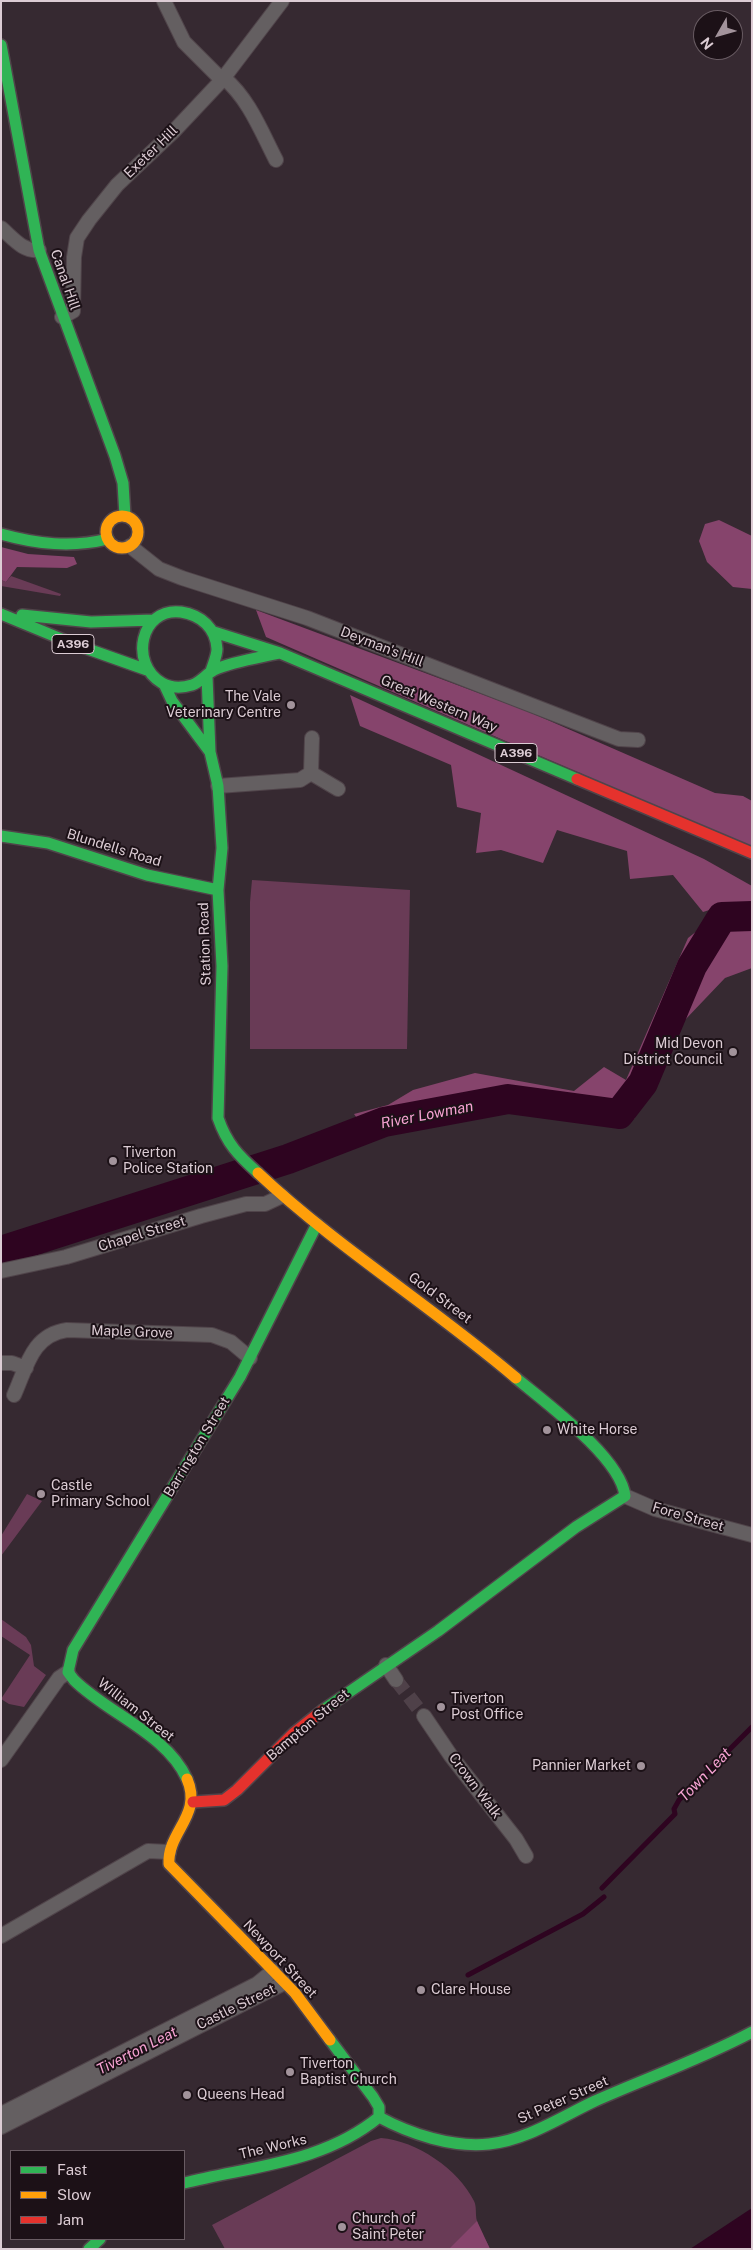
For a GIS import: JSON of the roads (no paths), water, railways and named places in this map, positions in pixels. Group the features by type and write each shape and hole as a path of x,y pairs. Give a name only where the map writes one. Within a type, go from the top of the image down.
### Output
{"street":[{"path":"164,1 184,42 199,59 232,85 278,154"},
{"name":"Exeter Hill","path":"62,317 73,311 74,257 78,238 85,227 117,185 174,131 223,79 282,1"},
{"name":"Canal Hill","path":"1,45 39,250 124,483 125,516 135,522 137,528 136,539 130,546"},
{"path":"1,228 25,249 30,251 39,250"},
{"path":"108,539 108,525 117,517 125,516"},
{"path":"1,534 50,545 78,545 108,539 119,547 130,546"},
{"name":"Deyman's Hill","path":"130,546 159,569 182,578 316,622 619,739 638,740"},
{"name":"A396","path":"1,613 91,622 154,620 164,614 175,611 187,611 198,615 214,632 280,653"},
{"name":"A396","path":"1,613 72,643 147,670 154,678 164,684"},
{"path":"147,670 142,660 142,644 147,628 154,620"},
{"path":"164,684 182,688 200,682 209,673 218,652 214,632"},
{"path":"209,673 280,653"},
{"name":"Great Western Way","path":"280,653 752,853"},
{"name":"Station Road","path":"209,673 210,752 218,786 222,848 218,890 222,966 218,1118 224,1136"},
{"name":"Station Road","path":"164,684 172,701 210,752"},
{"path":"311,773 312,738"},
{"path":"218,786 291,782 300,780 311,773"},
{"path":"311,773 338,789"},
{"name":"Blundells Road","path":"1,836 22,837 44,842 124,868 218,890"},
{"name":"Gold Street","path":"224,1136 237,1154 282,1196 481,1348 572,1425 607,1460 621,1482 625,1496"},
{"name":"Chapel Street","path":"1,1271 66,1257 246,1204 265,1204 282,1196"},
{"name":"Barrington Street","path":"68,1672 72,1650 250,1358 317,1224"},
{"name":"Maple Grove","path":"14,1395 41,1340 49,1334 67,1330 212,1335 231,1342 250,1358"},
{"path":"1,1363 12,1363 26,1368"},
{"name":"Fore Street","path":"625,1496 656,1509 752,1535"},
{"name":"Bampton Street","path":"193,1802 215,1802 231,1795 294,1733 338,1698 386,1664 438,1631 576,1527 625,1496"},
{"path":"386,1664 396,1680"},
{"path":"5,1755 59,1678 68,1672"},
{"name":"William Street","path":"68,1672 80,1685 141,1730 166,1752 186,1775 193,1802"},
{"name":"Crown Walk","path":"424,1716 451,1756 516,1839 526,1856"},
{"path":"1,1936 148,1851 169,1852 191,1810 193,1802"},
{"name":"Newport Street","path":"169,1852 169,1864 174,1870 295,1993 373,2097 379,2107 379,2117"},
{"name":"Castle Street","path":"1,2114 257,1984 273,1970"},
{"name":"Castle Street","path":"1,2127 284,1983"},
{"name":"St Peter Street","path":"379,2117 389,2124 451,2141 470,2144 501,2141 527,2135 594,2102 723,2048 752,2032"},
{"name":"The Works","path":"185,2184 313,2154 354,2134 379,2117"},
{"path":"89,2249 99,2240"}],"waterway":[{"name":"River Lowman","path":"1,1251 288,1159 384,1122 508,1099 619,1114 643,1083 692,966 722,917 752,916"},
{"name":"Town Leat","path":"602,1888 675,1814 674,1809 679,1800 752,1727"},
{"name":"Town Leat","path":"468,1975 583,1914 604,1897"}],"tunnel":[{"path":"396,1680 424,1716"}],"place":[{"name":"The Vale Veterinary Centre","path":"291,705"},
{"name":"Mid Devon District Council","path":"733,1052"},
{"name":"Tiverton Police Station","path":"113,1161"},
{"name":"White Horse","path":"547,1430"},
{"name":"Castle Primary School","path":"41,1494"},
{"name":"Tiverton Post Office","path":"441,1707"},
{"name":"Pannier Market","path":"641,1766"},
{"name":"Clare House","path":"421,1990"},
{"name":"Tiverton Baptist Church","path":"290,2072"},
{"name":"Queens Head","path":"187,2095"},
{"name":"Church of Saint Peter","path":"342,2227"}],"water label":[{"name":"Tiverton Leat","path":"137,2051"}]}
